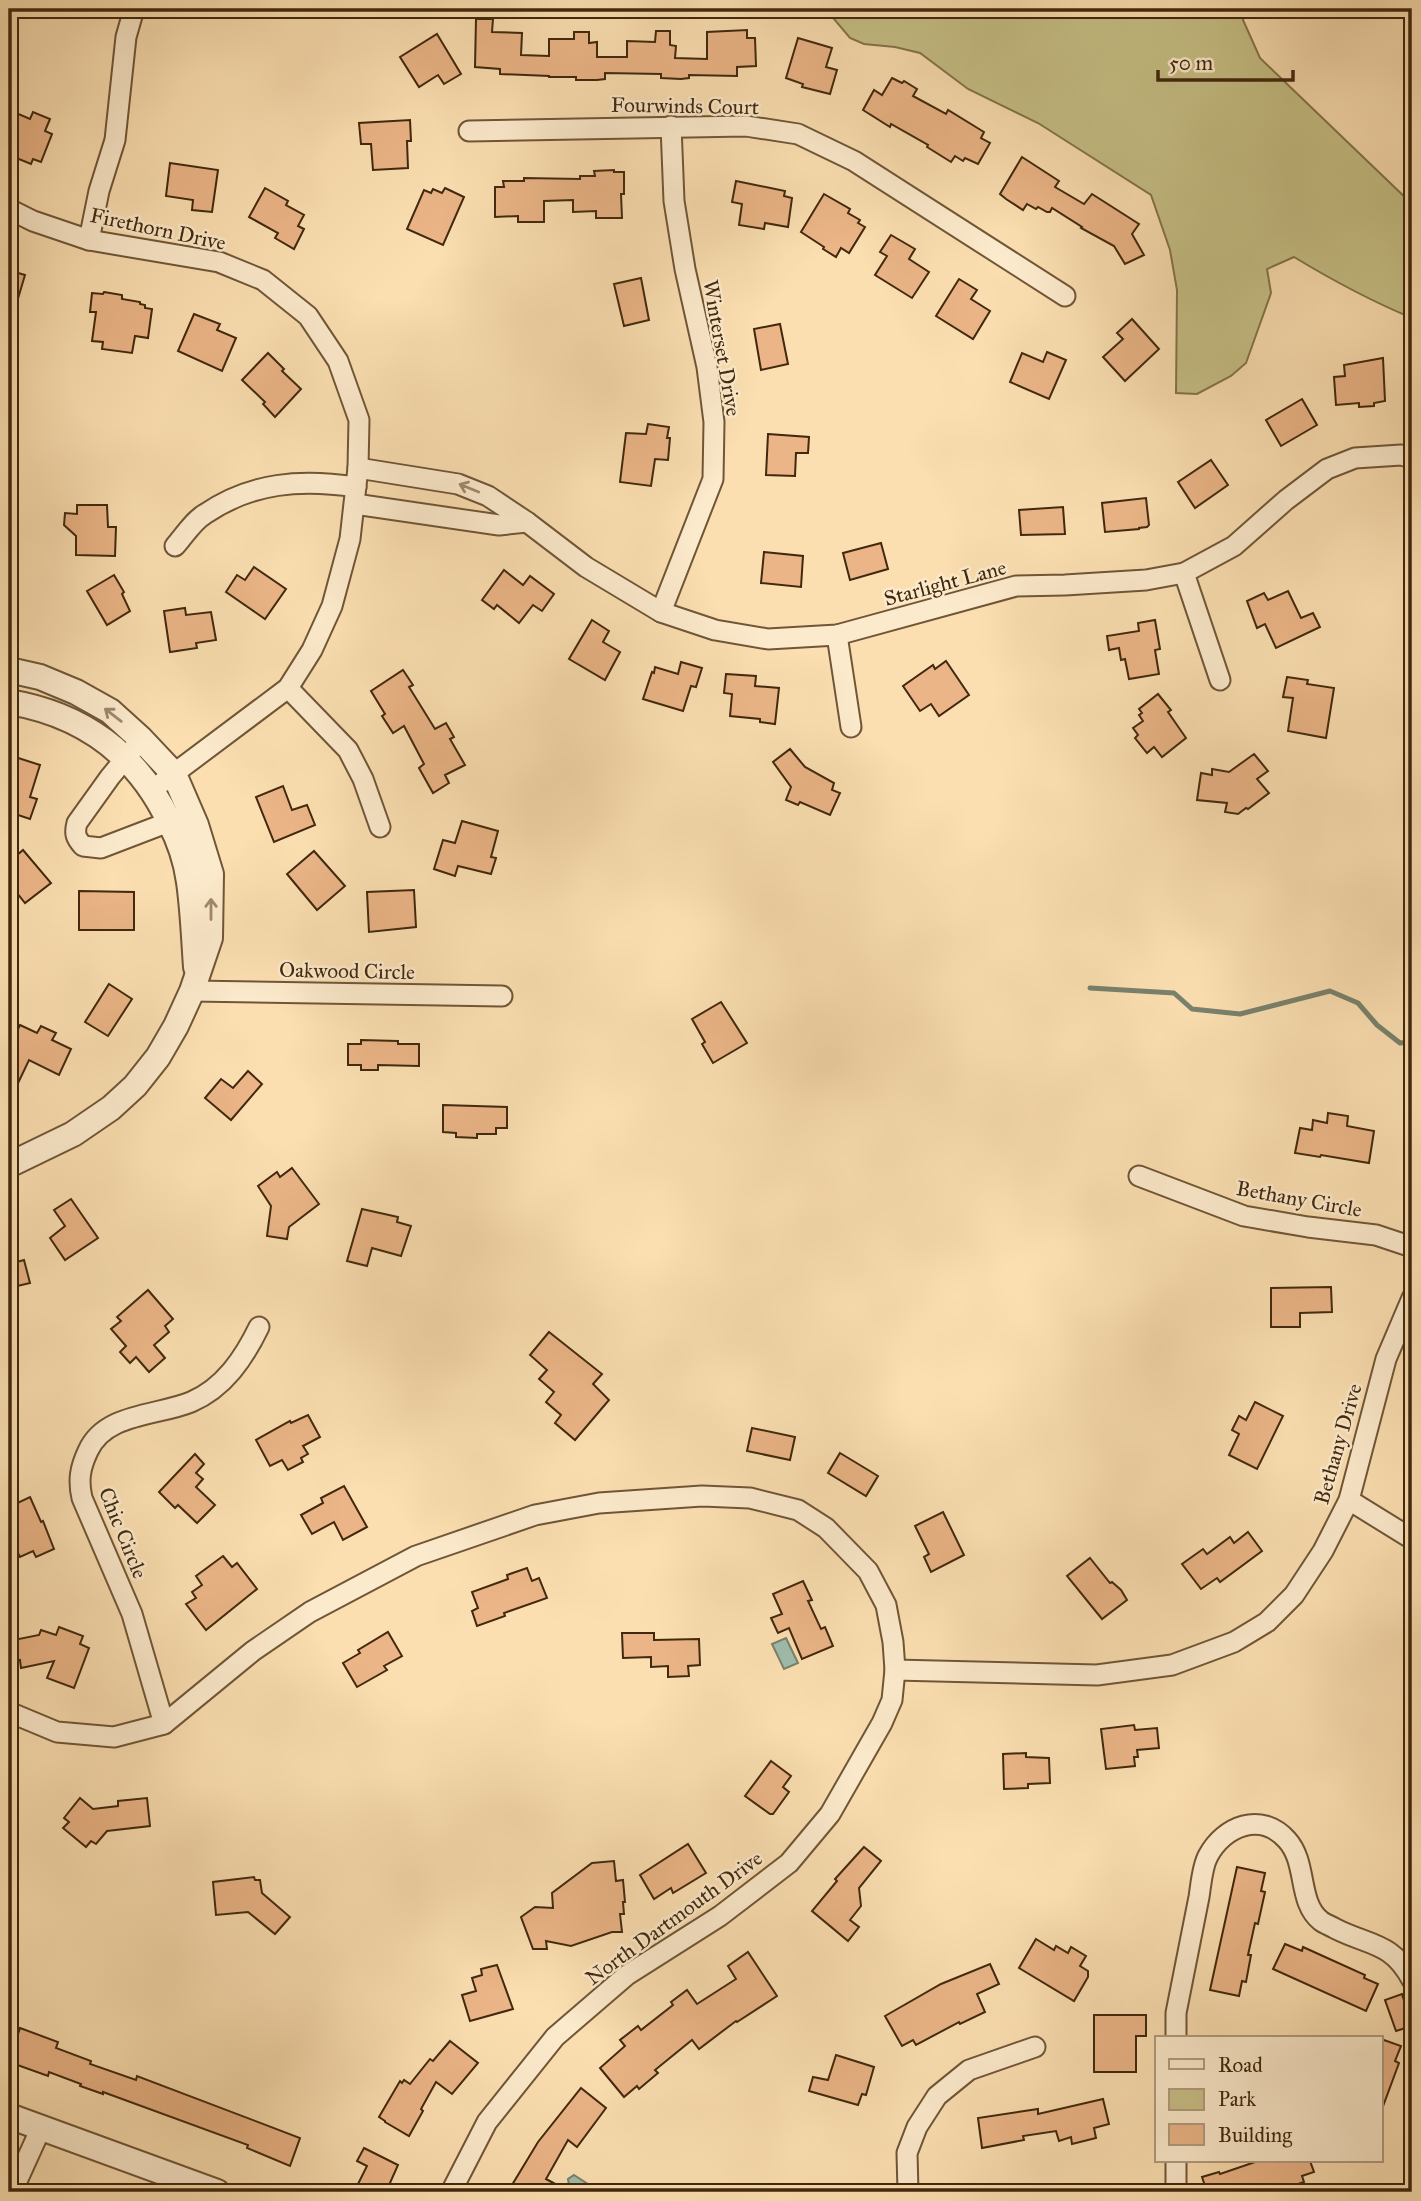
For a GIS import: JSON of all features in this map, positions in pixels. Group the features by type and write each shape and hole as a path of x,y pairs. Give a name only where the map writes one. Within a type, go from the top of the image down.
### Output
{"street":[{"path":"89,240 99,191 115,140 126,37 134,9"},
{"name":"Winterset Drive","path":"661,612 713,479 714,422 707,368 685,269 674,201 671,126"},
{"name":"Fourwinds Court","path":"470,131 746,126 798,134 854,160 1065,296"},
{"name":"Firethorn Drive","path":"9,209 33,221 89,240 219,262 263,280 308,316 338,361 359,420 350,540 332,606 312,650 288,688 152,790"},
{"name":"Starlight Lane","path":"356,486 458,484 488,496 586,567 661,612 715,630 768,639 837,635 1016,586 1146,580 1184,573 1234,546 1326,469 1355,458 1401,455 1412,458"},
{"path":"175,546 203,515 244,492 286,482 356,486 499,525 527,522"},
{"path":"1184,573 1220,680"},
{"path":"837,635 851,727"},
{"path":"9,670 40,677 76,692 110,711 133,749 152,790 180,817 211,874 211,938 176,1026 158,1057 135,1086 111,1108 73,1134 9,1165"},
{"path":"288,688 348,750 363,779 380,827"},
{"path":"9,702 51,712 107,741 133,749 174,774 180,817"},
{"path":"133,749 77,823 74,832 77,840 83,846 101,848 180,817"},
{"name":"Oakwood Circle","path":"194,983 502,996"},
{"name":"Bethany Circle","path":"1139,1176 1244,1216 1376,1235 1412,1247"},
{"name":"Bethany Drive","path":"895,1670 1097,1675 1172,1665 1234,1642 1267,1622 1294,1595 1323,1551 1349,1500 1386,1359 1412,1298"},
{"name":"Chic Circle","path":"164,1724 132,1614 82,1498 80,1467 93,1438 120,1422 192,1402 223,1380 246,1355 259,1327"},
{"name":"North Dartmouth Drive","path":"9,1712 57,1732 114,1737 164,1724 253,1651 310,1612 416,1556 535,1515 599,1503 702,1496 738,1497 798,1510 826,1528 868,1571 886,1605 894,1642 892,1700 882,1723 830,1814 789,1863 720,1916 627,1975 555,2036 487,2122 451,2192"},
{"path":"1349,1500 1412,1539"},
{"path":"1176,2036 1176,2012 1207,1857 1233,1829 1243,1825 1254,1824 1275,1830 1285,1837 1296,1851 1307,1900 1321,1921 1392,1953 1405,1967 1412,1980"},
{"path":"908,2192 907,2153 916,2127 937,2096 970,2070 1035,2046"},
{"path":"9,2116 217,2192"},
{"path":"12,2192 41,2129"},
{"path":"1175,2162 1175,2192"}],"green space":[{"path":"828,9 1246,9 1243,20 1260,58 1412,204 1412,318 1352,290 1294,257 1267,269 1271,293 1246,363 1231,376 1197,394 1176,393 1177,290 1170,250 1151,195 1038,123 968,89 920,53 864,44 850,38"}],"shaded area":[{"path":"786,1638 798,1663 784,1669 772,1644"},
{"path":"574,2175 597,2192 570,2192 568,2179"}],"building":[{"path":"476,19 493,19 492,32 522,33 521,55 549,56 549,39 574,39 574,32 589,32 589,43 597,42 597,57 627,57 627,41 655,42 656,31 670,31 670,45 676,46 675,58 707,59 707,32 747,30 747,38 755,38 756,66 737,67 737,76 689,75 689,78 681,79 661,78 661,74 605,73 605,79 576,80 576,77 500,74 500,69 475,67"},
{"path":"437,34 461,74 444,84 438,75 419,87 400,57"},
{"path":"798,38 832,48 826,67 837,70 830,94 802,87 803,84 786,78"},
{"path":"892,78 917,89 913,96 946,114 948,110 984,132 981,138 990,143 978,164 955,156 951,162 927,147 928,145 891,124 890,127 863,110 874,90 882,95"},
{"path":"9,110 30,119 33,112 50,119 45,131 52,134 41,162 33,159 31,164 9,155"},
{"path":"410,120 411,141 407,141 408,168 373,170 371,144 361,144 359,123"},
{"path":"1022,157 1059,181 1055,187 1084,204 1092,194 1139,224 1132,234 1144,255 1125,264 1114,246 1052,208 1047,212 1027,204 1023,210 1006,199 1000,194"},
{"path":"170,163 218,170 212,212 192,210 193,200 166,196"},
{"path":"594,171 624,172 622,218 596,218 596,211 573,212 573,200 544,201 544,222 518,222 518,216 495,217 495,187 504,187 503,181 524,181 524,178 580,179 580,176 595,176"},
{"path":"736,181 785,191 784,196 792,198 788,227 765,223 764,229 739,225 742,204 732,202"},
{"path":"265,188 288,201 286,205 304,215 298,226 304,229 294,249 275,238 278,233 249,217"},
{"path":"445,188 464,197 443,245 407,229 424,190 431,193 433,189 442,193"},
{"path":"824,194 850,209 848,213 860,220 858,223 865,227 849,253 841,248 836,257 801,232"},
{"path":"891,235 915,249 909,259 929,272 912,298 875,275 887,256 880,252"},
{"path":"9,251 18,273 25,275 11,322 9,321"},
{"path":"641,278 649,320 624,326 614,284"},
{"path":"959,279 977,290 971,299 990,311 973,339 936,316"},
{"path":"92,293 122,295 122,299 140,302 145,308 152,309 148,338 135,336 132,353 102,349 103,342 92,341 96,312 90,312"},
{"path":"194,314 220,324 217,330 236,338 222,371 178,351"},
{"path":"1132,319 1159,349 1125,381 1103,357 1123,339 1117,333"},
{"path":"780,324 788,364 761,370 754,329"},
{"path":"1047,352 1066,360 1049,399 1010,382 1022,353 1043,362"},
{"path":"268,353 301,389 275,417 263,404 265,402 242,380"},
{"path":"1383,358 1385,401 1374,403 1374,406 1359,407 1359,403 1336,405 1334,377 1345,376 1344,365"},
{"path":"1302,399 1317,425 1281,446 1266,420"},
{"path":"648,424 669,427 668,460 655,459 651,486 620,482 626,433 646,434"},
{"path":"768,434 809,437 808,453 796,453 795,476 766,475"},
{"path":"1211,460 1228,485 1195,508 1178,482"},
{"path":"1146,498 1147,527 1105,532 1102,503"},
{"path":"77,505 107,505 108,527 116,527 115,556 76,555 76,536 64,525 65,513 77,514"},
{"path":"1063,507 1065,534 1021,535 1019,510"},
{"path":"881,543 888,569 850,580 843,553"},
{"path":"764,552 803,556 801,587 761,583"},
{"path":"254,567 286,589 265,619 226,592 237,575 245,580"},
{"path":"504,570 523,585 530,576 554,594 542,611 533,605 519,623 497,605 494,609 482,600"},
{"path":"114,575 124,592 122,594 130,611 107,625 87,591"},
{"path":"1288,591 1301,618 1313,613 1320,627 1276,648 1265,624 1257,628 1247,601 1264,593 1268,600"},
{"path":"185,608 186,615 211,612 216,640 196,643 197,648 170,652 164,611"},
{"path":"592,620 609,631 603,642 620,652 605,680 569,659"},
{"path":"1155,620 1160,649 1155,650 1159,674 1129,679 1125,659 1121,660 1119,648 1109,650 1107,636 1139,631 1138,623"},
{"path":"946,661 969,695 939,716 931,704 920,711 903,686 933,665 935,669"},
{"path":"681,662 702,668 696,687 691,686 683,711 643,699 655,667 678,674"},
{"path":"403,670 413,685 409,687 435,729 446,723 454,737 450,739 465,765 445,775 449,783 433,793 419,768 424,764 404,726 393,733 371,691"},
{"path":"726,674 756,676 755,686 779,688 775,724 760,722 760,719 730,716 732,694 724,693"},
{"path":"1287,677 1308,680 1307,684 1334,688 1326,738 1288,731 1293,698 1283,697"},
{"path":"1158,694 1171,710 1168,712 1186,738 1162,757 1154,747 1147,753 1135,738 1138,735 1133,728 1143,721 1139,709"},
{"path":"790,749 805,767 834,783 832,790 840,793 830,815 800,802 798,805 786,800 791,787 773,762"},
{"path":"1254,754 1268,771 1257,779 1269,793 1238,814 1225,812 1227,803 1197,800 1201,773 1212,775 1212,769 1229,772"},
{"path":"9,755 40,765 30,797 37,799 30,819 9,812"},
{"path":"283,786 292,810 307,805 315,825 274,842 256,797"},
{"path":"462,821 498,831 491,857 496,858 491,874 458,866 455,876 434,869 443,840 455,843"},
{"path":"23,850 51,883 25,903 9,883 9,862"},
{"path":"314,851 345,886 317,910 287,874"},
{"path":"414,890 416,927 369,932 367,892"},
{"path":"79,891 134,892 134,930 79,930"},
{"path":"109,984 132,999 108,1036 85,1022"},
{"path":"721,1002 747,1043 713,1063 692,1019"},
{"path":"20,1025 37,1033 41,1026 56,1033 52,1040 71,1049 59,1075 29,1060 9,1102 9,1047"},
{"path":"361,1040 419,1044 419,1066 378,1065 378,1070 361,1070 361,1065 348,1065 348,1044 361,1044"},
{"path":"248,1071 262,1084 231,1120 205,1098 221,1079 233,1088"},
{"path":"443,1105 507,1107 507,1128 496,1128 496,1134 477,1134 477,1138 456,1137 456,1133 443,1132"},
{"path":"1328,1113 1348,1116 1347,1126 1374,1131 1369,1163 1295,1153 1300,1128 1312,1130 1313,1120 1327,1123"},
{"path":"292,1168 319,1204 289,1227 287,1239 267,1236 271,1206 258,1186 277,1172 280,1177"},
{"path":"71,1199 98,1238 65,1260 50,1238 65,1226 54,1210"},
{"path":"362,1209 398,1217 397,1222 411,1226 401,1256 372,1248 367,1266 347,1261"},
{"path":"24,1260 30,1283 9,1288 9,1264"},
{"path":"1331,1287 1332,1312 1300,1313 1300,1327 1271,1327 1271,1288"},
{"path":"148,1290 173,1319 165,1326 169,1332 154,1345 165,1358 149,1372 136,1357 130,1363 120,1352 126,1346 111,1329 121,1321 117,1317"},
{"path":"549,1332 602,1374 593,1384 609,1400 575,1440 555,1423 561,1415 546,1402 554,1392 539,1379 547,1370 530,1355"},
{"path":"1255,1402 1283,1416 1257,1469 1229,1455 1239,1434 1232,1430 1239,1416 1246,1420"},
{"path":"308,1415 320,1437 303,1446 308,1454 301,1458 303,1462 288,1470 282,1460 270,1466 256,1440 290,1421 291,1423"},
{"path":"752,1428 795,1437 790,1460 747,1451"},
{"path":"840,1453 878,1476 866,1496 828,1473"},
{"path":"195,1454 204,1464 196,1473 203,1479 196,1487 215,1505 197,1523 178,1505 175,1508 159,1492"},
{"path":"344,1486 367,1527 343,1540 334,1522 312,1534 301,1515 323,1503 321,1498"},
{"path":"30,1497 54,1549 36,1557 33,1551 20,1557 16,1549 9,1553 9,1507"},
{"path":"943,1512 964,1555 931,1572 924,1557 929,1554 915,1526"},
{"path":"1248,1532 1262,1551 1220,1582 1217,1578 1201,1589 1182,1564 1203,1549 1207,1554 1230,1537 1234,1543"},
{"path":"223,1556 232,1567 237,1563 257,1589 206,1630 186,1604 196,1598 192,1592 202,1585 196,1576"},
{"path":"1090,1558 1110,1583 1121,1590 1127,1600 1102,1619 1067,1576"},
{"path":"527,1568 532,1581 539,1578 547,1598 477,1626 472,1611 478,1608 472,1592 508,1579 507,1575"},
{"path":"803,1581 812,1600 808,1601 821,1629 825,1627 833,1646 802,1659 789,1628 778,1633 771,1618 782,1614 773,1594"},
{"path":"59,1627 83,1636 80,1644 89,1648 74,1688 47,1678 54,1661 21,1668 20,1660 9,1662 9,1641 39,1635 41,1630 56,1635"},
{"path":"388,1632 402,1656 384,1666 387,1670 357,1687 343,1663 360,1653 358,1650"},
{"path":"622,1633 654,1633 654,1640 699,1639 700,1665 688,1666 689,1676 668,1677 668,1666 651,1667 651,1657 623,1658"},
{"path":"1134,1725 1135,1730 1157,1728 1159,1748 1137,1750 1138,1757 1134,1757 1135,1766 1106,1769 1101,1729"},
{"path":"1026,1753 1026,1757 1049,1758 1050,1783 1028,1784 1028,1788 1004,1789 1003,1754"},
{"path":"771,1761 791,1776 783,1787 789,1792 773,1814 745,1796"},
{"path":"80,1798 93,1809 118,1806 118,1801 147,1798 150,1826 107,1831 96,1844 91,1841 86,1847 63,1828 69,1822 64,1818"},
{"path":"688,1844 706,1873 673,1893 671,1888 654,1899 640,1875"},
{"path":"864,1847 881,1861 859,1888 861,1906 850,1920 859,1927 848,1941 812,1911 837,1881 835,1879"},
{"path":"614,1861 616,1881 623,1880 625,1902 624,1914 620,1914 622,1932 612,1932 571,1946 546,1941 547,1949 533,1949 521,1917 535,1907 553,1908 552,1893 592,1863"},
{"path":"1237,1867 1265,1873 1261,1891 1265,1892 1248,1955 1251,1955 1246,1982 1242,1981 1239,1996 1210,1990"},
{"path":"254,1877 255,1880 260,1880 262,1893 290,1917 275,1934 248,1912 216,1915 213,1882"},
{"path":"1036,1939 1054,1950 1056,1946 1068,1953 1071,1947 1086,1956 1080,1966 1088,1971 1088,1977 1074,2001 1019,1968"},
{"path":"1285,1944 1302,1951 1303,1947 1365,1975 1364,1978 1378,1984 1366,2011 1273,1969"},
{"path":"748,1952 777,1996 736,2021 699,2049 692,2040 655,2070 658,2073 639,2089 637,2086 624,2097 600,2068 625,2046 620,2040 638,2026 641,2030 673,2005 671,2002 687,1990 697,2004 736,1979 728,1966"},
{"path":"990,1964 999,1984 977,1994 985,2012 960,2024 959,2022 916,2045 913,2040 902,2046 885,2016 941,1984"},
{"path":"497,1965 513,2009 470,2021 462,1995 476,1991 472,1978 482,1975 481,1969"},
{"path":"1402,1994 1412,2026 1396,2031 1385,2000"},
{"path":"1094,2015 1146,2015 1146,2036 1136,2036 1136,2072 1094,2072"},
{"path":"20,2028 58,2042 56,2048 91,2061 90,2064 136,2080 137,2076 300,2138 290,2166 247,2148 248,2145 80,2086 81,2084 49,2072 48,2076 9,2062 9,2034 17,2037"},
{"path":"1382,2039 1401,2046 1395,2061 1399,2063 1382,2109"},
{"path":"450,2041 478,2063 452,2094 436,2082 409,2136 379,2117 400,2081 402,2083 404,2080 410,2084 430,2059 433,2061"},
{"path":"836,2055 874,2067 866,2095 862,2094 858,2105 809,2091 813,2077 828,2080"},
{"path":"581,2088 606,2108 577,2147 568,2140 546,2179 570,2192 524,2192 512,2185 538,2142"},
{"path":"1103,2099 1109,2124 1094,2128 1096,2138 1072,2144 1071,2137 1059,2141 1056,2131 1023,2136 1024,2140 982,2148 978,2118 1038,2109 1038,2114"},
{"path":"364,2148 398,2165 386,2192 354,2192 367,2166 357,2161"},
{"path":"1255,2162 1310,2162 1314,2172 1302,2176 1304,2182 1278,2191 1277,2187 1261,2192 1207,2192 1202,2177 1219,2172 1220,2174"}],"waterway":[{"path":"1090,988 1174,993 1192,1009 1240,1014 1330,991 1358,1003 1377,1025 1400,1043 1412,1042"}]}
